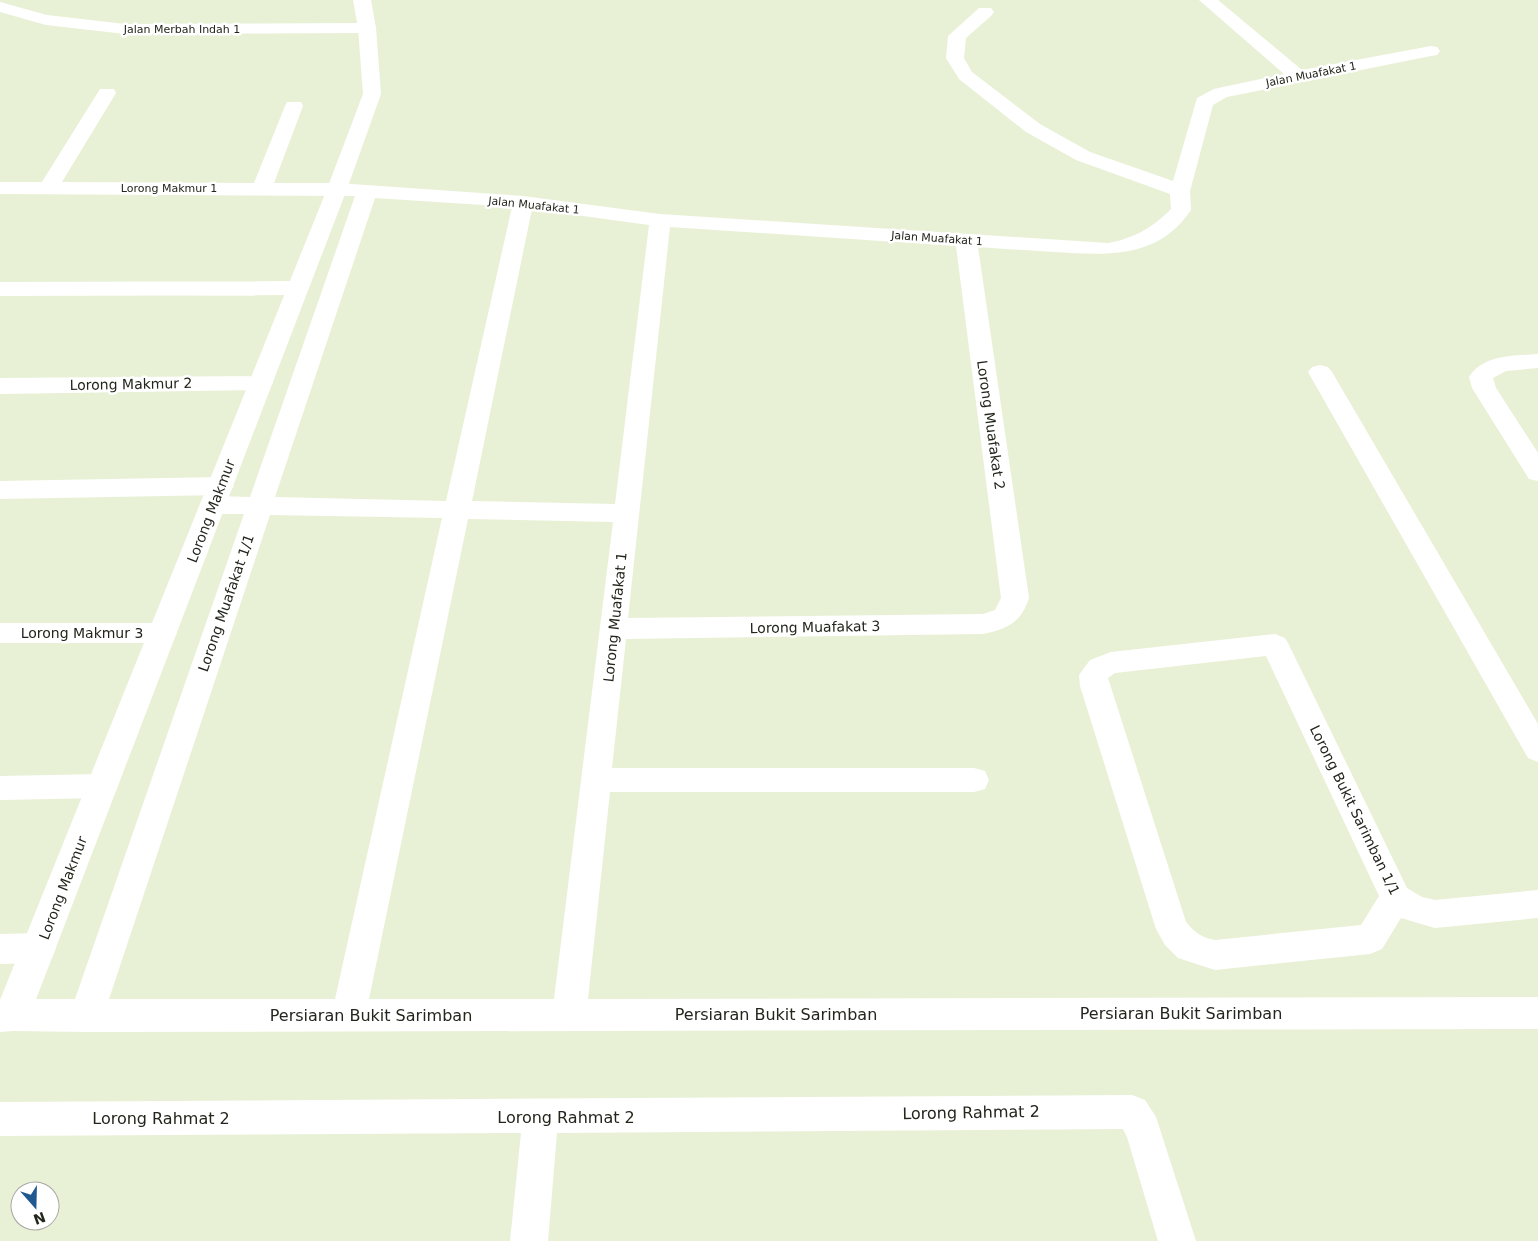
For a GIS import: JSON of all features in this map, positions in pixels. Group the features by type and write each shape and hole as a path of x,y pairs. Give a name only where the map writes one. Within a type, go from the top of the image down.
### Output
{"street":[{"name":"Lorong Makmur","path":"7,1016 40,948 337,189 372,94 367,28 362,0"},
{"path":"1208,0 1298,76"},
{"name":"Jalan Merbah Indah 1","path":"0,7 46,20 125,30 367,28"},
{"path":"985,12 957,36 955,58 965,75 1033,128 1083,156 1180,191"},
{"name":"Jalan Muafakat 1","path":"337,189 523,202 660,220 1108,250 1141,243 1164,228 1180,210 1180,191 1204,102 1221,93 1298,76 1431,51"},
{"path":"48,188 107,93"},
{"path":"262,189 294,106"},
{"name":"Lorong Makmur 1","path":"0,188 337,189"},
{"name":"Lorong Muafakat 1/1","path":"86,1016 367,191"},
{"path":"349,1014 523,202"},
{"name":"Lorong Muafakat 1","path":"569,1015 660,220"},
{"name":"Lorong Muafakat 2","path":"966,240 1015,598 1012,611"},
{"path":"0,289 298,288"},
{"path":"1536,465 1484,388 1481,377 1487,368 1502,364 1538,361"},
{"path":"1320,372 1538,750"},
{"name":"Lorong Makmur 2","path":"0,386 261,383"},
{"path":"0,490 217,495 259,506 627,513"},
{"name":"Lorong Muafakat 3","path":"613,629 983,624 1001,620 1012,611"},
{"name":"Lorong Makmur 3","path":"0,633 163,633"},
{"name":"Lorong Bukit Sarimban 1/1","path":"1396,898 1370,939 1214,956 1196,952 1182,943 1172,929 1094,686 1094,675 1100,668 1111,664 1275,645 1396,898 1415,910 1435,914 1538,904"},
{"path":"596,780 974,780"},
{"path":"0,788 103,786"},
{"path":"0,949 40,948"},
{"name":"Persiaran Bukit Sarimban","path":"7,1016 1538,1013"},
{"name":"Lorong Rahmat 2","path":"0,1119 1132,1112 1143,1129 1176,1241"},
{"path":"529,1241 540,1117"}]}
